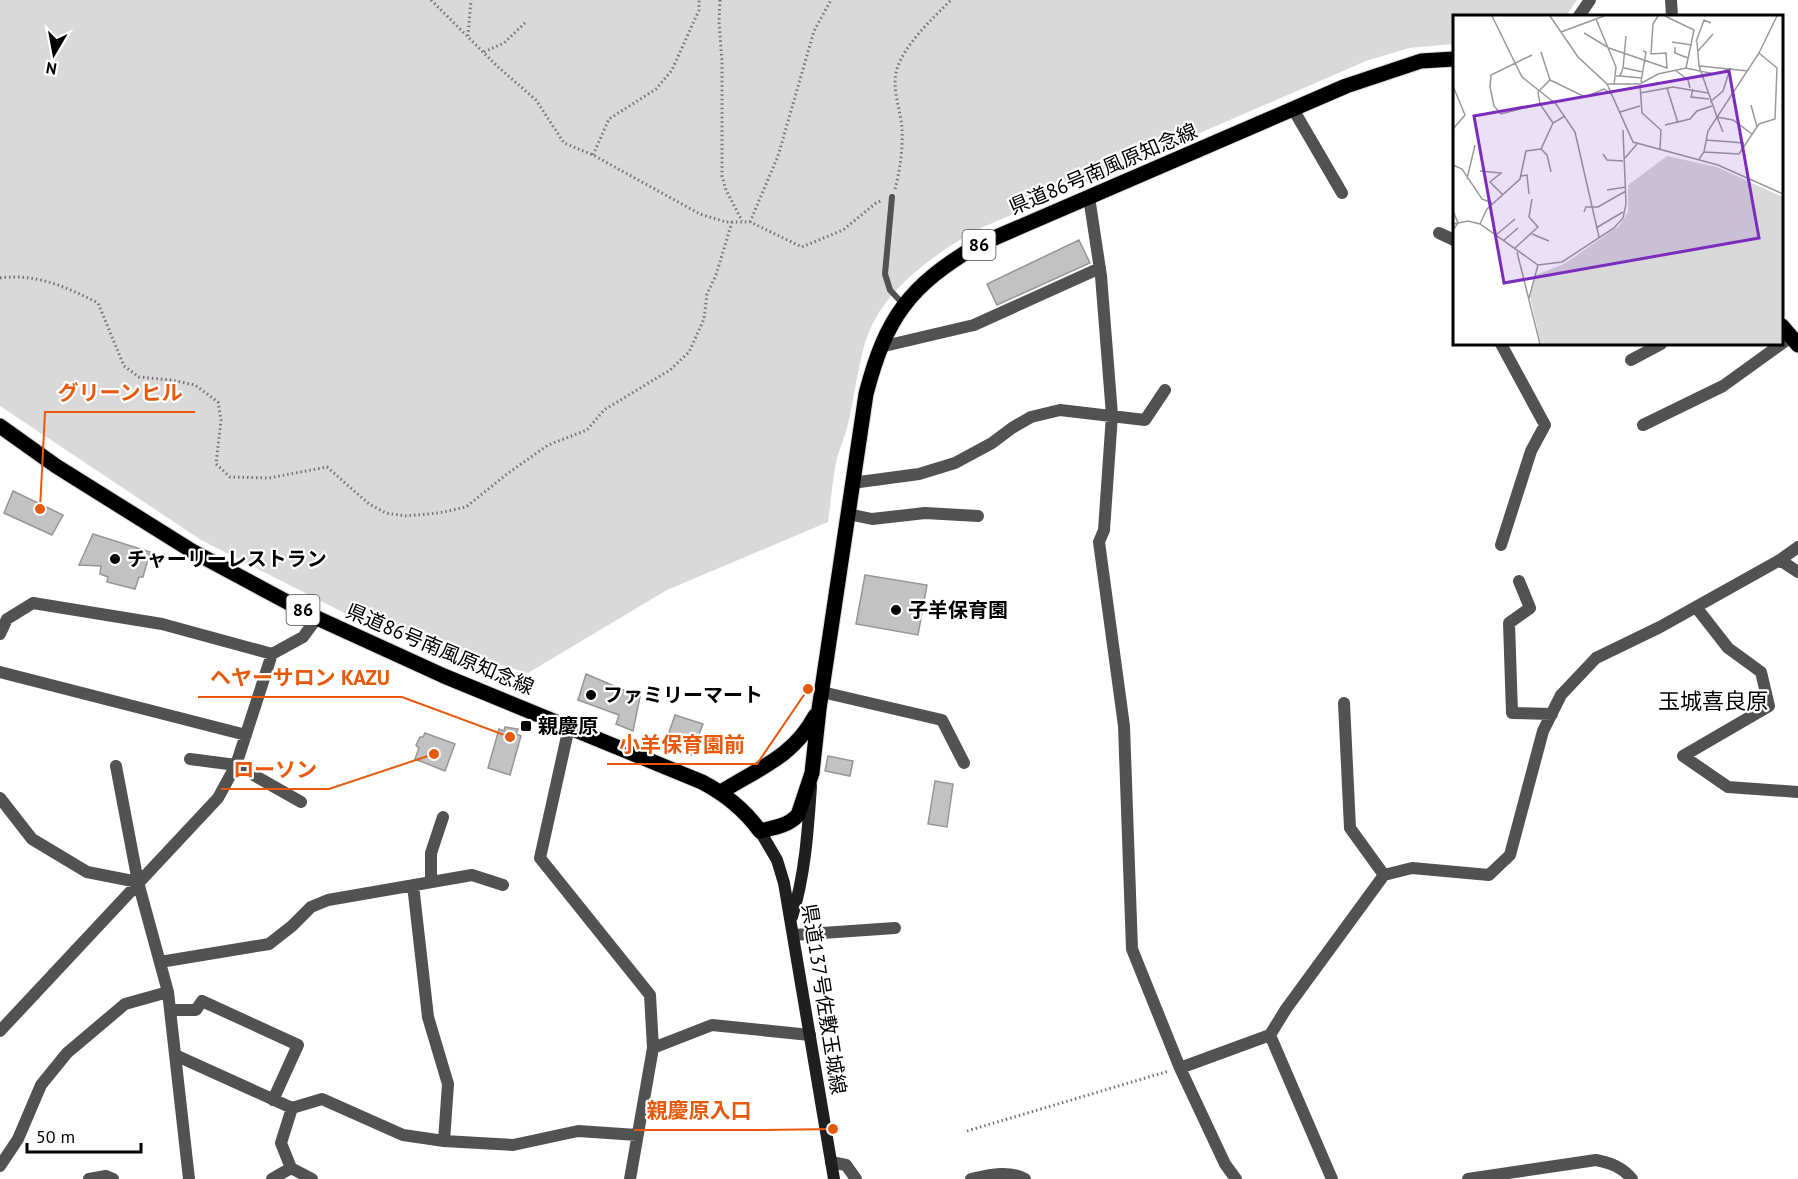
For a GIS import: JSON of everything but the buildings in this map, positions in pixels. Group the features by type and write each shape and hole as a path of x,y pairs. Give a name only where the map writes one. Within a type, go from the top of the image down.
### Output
{"main road":[{"name":"県道86号南風原知念線","path":"0,426 56,466 192,551 317,618 444,676 688,775 721,792 746,814 760,831 794,820 800,811 812,773 819,709 867,394 880,347 904,305 927,280 978,245 1376,75 1421,61 1453,59"},
{"name":"県道86号南風原知念線","path":"721,792 780,757 798,742 806,733 819,709"},
{"path":"791,920 796,905 806,847 812,773"},
{"name":"県道137号佐敷玉城線","path":"760,831 771,846 782,872 834,1179"}],"street":[{"path":"1581,15 1590,0"},
{"path":"1671,0 1672,15"},
{"path":"1293,109 1342,193"},
{"path":"1089,197 1100,268 1112,416 1104,530 1099,542 1124,726 1132,949 1180,1068 1226,1164 1236,1179"},
{"path":"1439,233 1453,239"},
{"path":"880,347 974,325 1100,268"},
{"path":"1501,545 1531,452 1545,425 1502,345"},
{"path":"1631,360 1659,345"},
{"path":"1643,425 1723,386 1778,345"},
{"path":"852,483 919,474 955,463 992,443 1031,417 1060,410 1145,420 1164,390"},
{"path":"848,514 872,519 925,513 978,516"},
{"path":"1180,1068 1270,1035 1286,1009 1384,875 1412,868 1489,875 1510,855 1544,731 1561,695 1596,658 1660,627 1780,560 1798,547"},
{"path":"1780,560 1798,572"},
{"path":"1519,581 1530,608 1509,624 1512,713 1551,714"},
{"path":"0,634 7,619 33,603 162,624 272,654"},
{"path":"1696,607 1728,648 1761,672 1768,706 1683,756 1728,787 1798,792"},
{"path":"0,1031 218,798 236,765 272,654 303,637 317,618"},
{"path":"0,672 246,735"},
{"path":"822,692 942,720 964,763"},
{"path":"1344,704 1350,828 1384,875"},
{"path":"569,727 540,858 650,995 653,1048 630,1179"},
{"path":"190,759 236,765 301,802"},
{"path":"116,766 138,882 168,992 189,1179"},
{"path":"0,798 32,839 78,867 87,872 138,882"},
{"path":"431,882 431,853 443,817"},
{"path":"159,962 269,944 292,926 310,907 328,900 472,875 503,885"},
{"path":"413,885 428,1017 448,1084 444,1142"},
{"path":"793,935 895,927"},
{"path":"0,1166 18,1139 40,1085 67,1053 125,1004 168,992"},
{"path":"170,1011 196,1010 202,1001 298,1046 273,1100"},
{"path":"653,1048 712,1025 810,1035"},
{"path":"1270,1035 1332,1179"},
{"path":"175,1055 292,1108 322,1099 403,1135 444,1142 513,1145 578,1131 638,1135"},
{"path":"292,1108 281,1143 291,1168 312,1179"},
{"path":"1468,1179 1596,1160 1613,1163 1632,1179"},
{"path":"831,1162 846,1165 856,1179"},
{"path":"272,1179 291,1168"},
{"path":"972,1179 999,1173 1025,1179"},
{"path":"89,1179 106,1176 113,1179"}],"lane":[{"path":"892,197 885,274 890,290 904,305"}],"path":[{"path":"431,0 536,100 564,143 593,155 700,214 732,222 750,222 802,247 843,230 876,203 892,197 898,176 902,129 895,90 897,69 908,48 951,0"},
{"path":"468,36 471,0"},
{"path":"593,155 609,119 656,89 672,70 699,10 699,0"},
{"path":"720,0 719,21 723,62 722,176 726,190 743,222"},
{"path":"750,222 778,156 814,31 831,0"},
{"path":"484,52 504,43 527,21"},
{"path":"0,278 30,276 65,286 98,303 124,366 139,377 195,385 218,402 221,420 216,464 230,477 269,478 327,467 369,504 386,513 405,516 466,507 548,445 587,429 604,410 670,370 689,352 704,319 706,294 716,275 732,222"},
{"path":"967,1131 1180,1068"}],"shaded area":[{"path":"0,0 1577,0 1567,15 1453,15 1453,44 1409,48 1366,61 974,231 957,241 909,278 895,292 872,324 865,343 847,428 833,477 828,522 667,590 528,673 366,624 201,540 0,406"}],"place":[{"name":"グリーンヒル","path":"40,509"},
{"name":"チャーリーレストラン","path":"115,559"},
{"name":"子羊保育園","path":"896,610"},
{"name":"小羊保育園前","path":"808,689"},
{"name":"ファミリーマート","path":"591,695"},
{"name":"親慶原","path":"526,726"},
{"name":"ヘヤーサロン KAZU","path":"510,737"},
{"name":"ローソン","path":"434,754"},
{"name":"親慶原入口","path":"833,1129"}],"district":[{"name":"玉城喜良原","path":"1713,701"}]}
